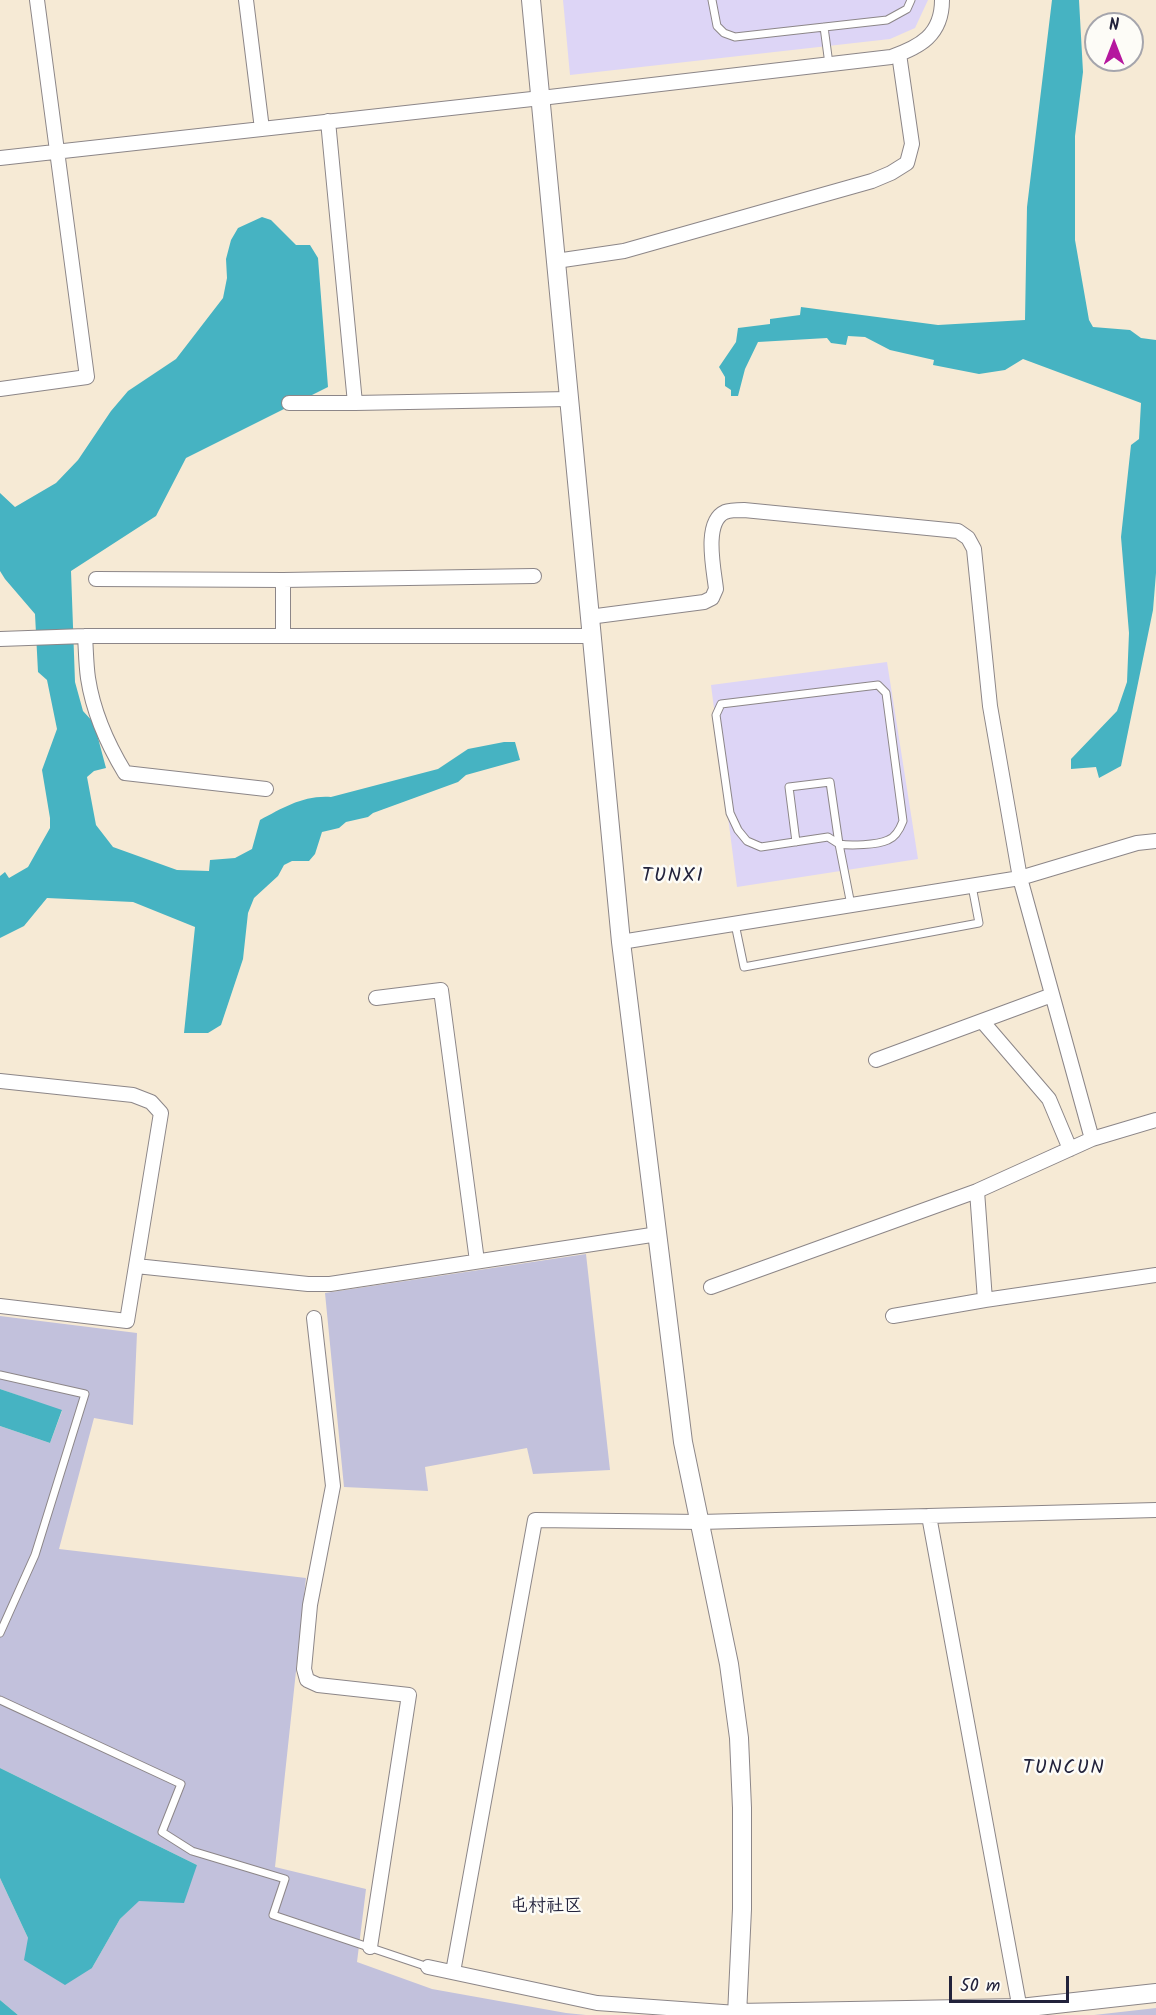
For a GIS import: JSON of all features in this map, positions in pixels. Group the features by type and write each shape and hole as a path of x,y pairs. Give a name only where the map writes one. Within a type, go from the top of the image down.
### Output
{"main road":[{"path":"531,0 621,942 683,1442 729,1664 739,1738 742,1909 737,2014 1021,2011 1156,1993"}],"street":[{"path":"0,389 87,377 37,0"},
{"path":"246,0 262,129"},
{"path":"0,158 891,57 913,49 931,35 942,12 942,0"},
{"path":"556,261 624,251 872,181 891,173 907,163 912,144 899,54"},
{"path":"328,122 355,403"},
{"path":"288,403 569,399"},
{"path":"589,617 704,602 712,598 716,589 711,532 716,519 725,512 744,510 958,531 968,538 974,549 990,706 1020,878 1092,1139"},
{"path":"96,579 283,580 534,576"},
{"path":"283,580 283,636"},
{"path":"0,639 28,637 591,636"},
{"path":"80,637 88,679 100,722 113,753 125,773 266,789"},
{"path":"621,942 1020,878 1137,843 1156,841"},
{"path":"376,998 441,990 477,1262"},
{"path":"876,1060 1052,995"},
{"path":"982,1021 1049,1099 1070,1149"},
{"path":"0,1081 133,1095 151,1102 161,1113 127,1322 0,1306"},
{"path":"711,1287 977,1191 1092,1139 1156,1120"},
{"path":"977,1191 985,1300"},
{"path":"136,1266 308,1284 330,1284 658,1234"},
{"path":"893,1316 1156,1275"},
{"path":"314,1318 333,1486 310,1605 304,1670 307,1680 318,1685 409,1695 370,1947"},
{"path":"453,1972 535,1520 700,1522 1156,1510"},
{"path":"929,1516 1021,2011"},
{"path":"428,1966 597,2003 646,2011 737,2014"}],"lane":[{"path":"712,0 717,26 724,33 735,37 887,20 907,9 910,0"},
{"path":"824,27 829,64"},
{"path":"878,685 886,693 903,821 898,832 888,841 849,846 839,844 828,837 761,847 747,841 738,830 730,813 716,715 722,704 878,685"},
{"path":"796,842 789,787 830,782 851,905"},
{"path":"735,924 744,967 979,923 972,886"},
{"path":"0,1375 85,1394 35,1555 0,1633"},
{"path":"0,1700 181,1784 162,1832 192,1851 285,1879 273,1915 428,1966"}],"shaded area":[{"path":"563,0 928,0 915,28 890,39 570,75"},
{"path":"887,662 918,859 737,887 711,685"},
{"path":"586,1254 610,1470 533,1474 527,1448 425,1467 428,1491 344,1487 325,1293"},
{"path":"0,1316 137,1333 133,1425 94,1418 59,1549 306,1578 275,1867 366,1889 357,1962 432,1989 586,2015 18,2015 0,2000 0,1878 28,1938 92,1968 120,1919 139,1900 197,1865 0,1768 0,1426 50,1443 62,1411 0,1389"},
{"path":"1156,2008 1156,2015 1094,2015"}],"water":[{"path":"1052,0 1079,0 1083,72 1075,136 1075,240 1089,320 1093,327 1130,330 1141,338 1156,340 1156,573 1153,610 1121,766 1099,778 1096,767 1071,769 1071,759 1117,711 1127,682 1129,633 1121,537 1131,445 1139,439 1141,403 1023,359 1005,370 979,374 933,365 934,360 890,350 865,337 848,336 846,345 831,343 827,338 758,342 745,369 738,396 731,396 731,390 725,386 725,377 719,367 736,342 738,328 770,324 770,319 800,315 801,307 938,325 1025,320 1027,207"},
{"path":"262,217 271,220 296,245 310,245 318,258 328,387 186,458 156,516 71,571 75,682 83,711 94,723 106,768 94,771 87,777 96,825 113,847 177,870 209,871 210,860 235,858 252,849 260,820 302,800 331,797 438,769 468,749 504,742 515,742 520,760 466,775 458,782 373,813 368,817 346,822 339,828 322,832 315,854 309,861 292,861 284,865 278,876 254,898 248,913 243,959 221,1025 208,1033 184,1033 195,927 133,902 47,898 24,926 0,938 0,876 5,872 9,878 28,867 50,828 42,770 57,729 47,680 38,672 35,614 0,571 0,493 15,507 56,483 78,460 111,411 128,391 176,359 223,298 227,278 226,259 231,240 238,228"},
{"path":"0,1389 62,1410 50,1443 0,1426"},
{"path":"0,1768 197,1865 184,1903 139,1901 120,1919 92,1968 65,1985 24,1960 28,1938 0,1878"},
{"path":"0,2000 18,2015 0,2015"}],"district":[{"name":"TUNXI","path":"673,878"},
{"name":"TUNCUN","path":"1064,1770"},
{"name":"屯村社区","path":"546,1908"}]}
